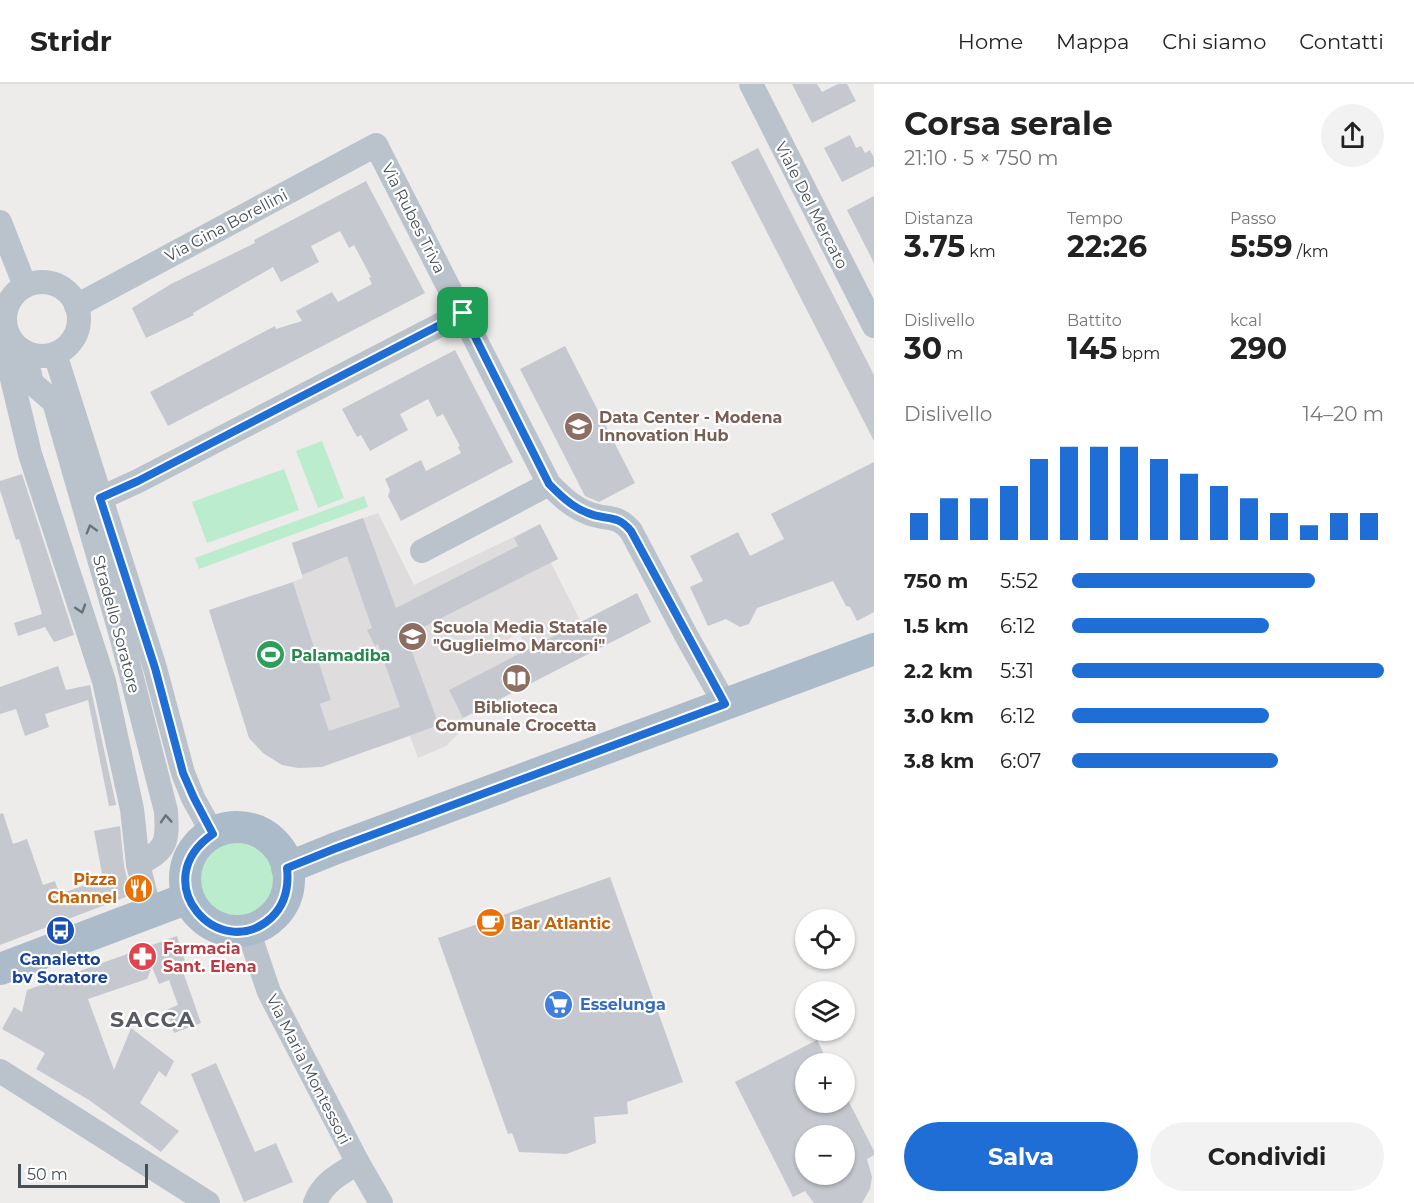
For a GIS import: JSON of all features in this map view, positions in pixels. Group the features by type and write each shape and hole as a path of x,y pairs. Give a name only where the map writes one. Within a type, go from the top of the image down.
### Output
{"main road":[{"path":"287,868 874,649"},
{"path":"229,828 255,831 266,837 276,845 287,868 287,892 283,903 267,921 248,930 227,930 217,927 200,916 188,898 185,877 187,866 196,847 213,834 229,828"},
{"path":"0,969 188,898"}],"street":[{"name":"Viale Del Mercato","path":"751,84 874,324"},
{"name":"Via Gina Borellini","path":"76,306 376,145"},
{"name":"Via Rubes Triva","path":"376,145 549,484"},
{"path":"0,222 25,286"},
{"path":"39,282 58,286 67,292 76,306 79,321 77,331 72,341 55,354 44,356 17,344 5,320 6,311 15,294 25,286 39,282"},
{"path":"100,498 138,481 463,313"},
{"name":"Stradello Soratore","path":"30,454 32,383 17,344 6,346 8,362 30,454 104,681 132,809 138,864 150,912"},
{"path":"55,354 155,668 183,773 213,834"},
{"name":"Stradello Soratore","path":"32,383 54,402 122,639 166,811 167,826 164,844 160,851 138,864"},
{"path":"422,551 549,484 579,509 591,515 618,519 631,531 725,704"},
{"name":"Via Maria Montessori","path":"248,930 259,969 269,992 381,1203"},
{"path":"0,1071 208,1203"},
{"path":"315,1203 329,1181 358,1163"}],"shaded area":[{"name":"Scuola Media Statale \"Guglielmo Marconi\"","path":"378,513 414,585 540,524 558,559 551,563 581,622 527,649 519,633 508,639 514,652 517,651 519,654 449,690 463,718 464,728 446,746 418,758 410,736 339,761 320,704 331,700 293,582 303,578 292,543"}],"green space":[{"path":"322,441 344,498 318,508 296,451"},
{"path":"284,469 299,510 207,543 192,502"},
{"path":"364,496 368,507 199,569 195,558"},
{"path":"238,841 253,844 266,853 275,866 278,881 275,896 266,909 253,918 238,921 223,918 210,909 201,896 198,881 201,866 210,853 223,844"}],"building":[{"path":"792,84 817,84 822,92 838,84 847,84 856,101 812,123"},
{"path":"850,135 856,148 861,146 865,153 870,150 874,158 874,166 842,182 824,148"},
{"path":"758,148 874,375 874,441 731,162"},
{"path":"366,181 425,293 168,426 150,392 275,326 276,329 302,321 296,311 332,292 338,302 372,284 369,278 371,277 354,245 349,248 340,231 311,246 319,262 281,282 273,267 193,313 194,315 146,338 132,308 171,284 255,243 254,240"},
{"path":"874,196 874,263 847,210"},
{"path":"565,346 635,483 599,502 585,496 520,369"},
{"path":"455,350 513,462 401,521 388,496 390,490 385,479 421,460 426,471 461,453 458,447 460,446 443,414 437,417 428,399 400,414 408,430 370,451 361,435 357,437 342,409"},
{"path":"874,462 874,612 857,621 833,581 757,608 749,624 740,627 726,619 708,626 690,587 703,581 690,556 738,532 750,556 784,539 771,514"},
{"path":"22,474 74,635 54,642 45,627 18,636 14,623 42,614 19,539 16,540 0,490 0,481"},
{"path":"363,518 396,608 518,546 514,538 540,524 558,559 406,636 439,725 322,767 298,768 282,765 263,753 249,738 209,610 293,582 331,700 320,704 329,731 400,707 378,644 375,646 367,630 372,628 347,556 302,575 292,543"},
{"path":"637,593 651,622 463,718 449,690"},
{"path":"58,666 66,690 90,685 116,805 109,806 88,700 45,714 49,727 25,736 16,709 0,714 0,687"},
{"path":"3,813 13,844 27,839 43,885 55,881 59,894 103,879 94,831 120,826 124,866 131,895 0,945 0,814"},
{"name":"Esselunga","path":"610,877 683,1082 627,1102 628,1114 594,1117 596,1143 566,1154 519,1152 512,1133 508,1134 438,938"},
{"path":"177,936 186,964 181,966 201,1023 174,1033 168,1009 178,1005 169,980 159,984 152,967 147,979 88,999 114,1070 131,1028 174,1061 166,1077 159,1071 140,1103 179,1131 161,1152 89,1100 36,1069 45,1053 2,1029 14,1007 22,1012 27,990"},
{"path":"818,1041 824,1053 795,1053 795,1113 855,1113 874,1151 874,1155 867,1159 872,1177 870,1189 862,1203 814,1203 805,1191 793,1197 735,1082"},
{"path":"216,1063 255,1152 276,1143 293,1182 244,1202 191,1074"}],"place":[{"name":"Data Center - Modena Innovation Hub","path":"578,426"},
{"name":"Scuola Media Statale \"Guglielmo Marconi\"","path":"412,636"},
{"name":"Palamadiba","path":"270,655"},
{"name":"Biblioteca Comunale Crocetta","path":"516,679"},
{"name":"Pizza Channel","path":"138,888"},
{"name":"Bar Atlantic","path":"490,923"},
{"name":"Canaletto bv Soratore","path":"60,931"},
{"name":"Farmacia Sant. Elena","path":"142,957"},
{"name":"Esselunga","path":"559,1004"}],"district":[{"name":"SACCA","path":"153,1019"}],"route":[{"path":"463,313 549,484 579,509 591,515 618,519 631,531 725,704 287,868 287,892 283,903 267,921 248,930 227,930 217,927 200,916 193,907 188,898 185,877 190,856 196,847 213,834 183,773 155,668 100,498 138,481 463,313"}]}
